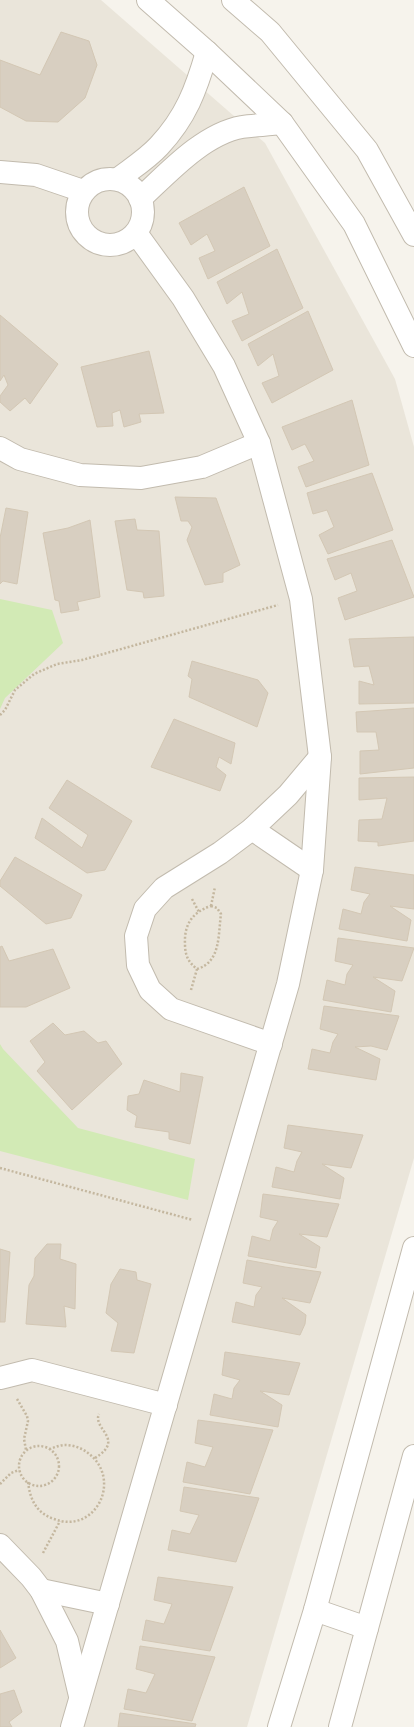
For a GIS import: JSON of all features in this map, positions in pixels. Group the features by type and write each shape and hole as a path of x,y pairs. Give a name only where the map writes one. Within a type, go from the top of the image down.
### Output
{"street":[{"path":"148,0 207,52 282,123 354,224 414,346"},
{"path":"233,0 270,32 367,150 414,235"},
{"path":"118,179 158,147 180,120 197,89 207,52"},
{"path":"140,199 179,163 207,140 241,127 282,123"},
{"path":"0,172 36,175 83,191"},
{"path":"105,179 118,179 135,190 140,199 143,211 142,223 136,233 126,242 113,246 100,245 88,238 80,228 76,216 77,203 83,191 93,183 105,179"},
{"path":"72,1727 288,984 312,870 320,757 302,599 259,444 224,366 183,298 136,233"},
{"path":"0,448 20,459 80,475 141,478 202,467 259,444"},
{"path":"271,1044 171,1009 150,990 138,965 136,936 145,909 164,888 220,853 252,829 288,795 320,757"},
{"path":"252,829 312,870"},
{"path":"279,1727 315,1610 414,1248"},
{"path":"2,1377 32,1370 166,1405"},
{"path":"340,1727 414,1456"},
{"path":"0,1545 36,1583 67,1641 80,1697"},
{"path":"36,1583 108,1604"},
{"path":"315,1610 367,1628"}],"path":[{"path":"0,715 5,710 15,690 34,674 57,664 82,660 302,599"},
{"path":"211,906 218,908 221,914 216,953 212,960 205,966 197,969 191,965 187,959 184,935 186,925 192,917 199,912 211,906"},
{"path":"0,1168 218,1227"},
{"path":"2,1377 27,1416 28,1426 24,1439 26,1450"},
{"path":"95,1458 104,1452 108,1443 106,1432 99,1424 98,1417 101,1410 105,1389"},
{"path":"28,1482 29,1496 36,1508 47,1517 60,1521 72,1522 83,1518 93,1512 100,1502 104,1491 104,1480 101,1468 95,1458 82,1448 66,1445 50,1449"},
{"path":"34,1446 42,1446 50,1449 56,1455 58,1462 58,1470 55,1477 49,1483 42,1486 34,1485 28,1482 22,1477 19,1470 20,1459 26,1450 34,1446"},
{"path":"0,1484 11,1473 19,1470"},
{"path":"36,1583 60,1521"}],"shaded area":[{"path":"0,0 101,0 265,143 395,379 414,447 414,1158 247,1727 0,1727"}],"green space":[{"path":"0,599 52,610 63,643 5,698 0,709"},
{"path":"0,1044 3,1049 78,1128 195,1159 188,1200 0,1151"}],"building":[{"path":"61,32 89,41 97,65 85,98 58,122 26,121 0,107 0,60 40,75"},
{"path":"244,187 270,246 208,279 199,258 215,251 207,234 191,245 179,223"},
{"path":"277,249 303,308 242,341 232,321 249,314 242,292 227,304 217,282"},
{"path":"308,311 333,370 272,403 262,383 279,376 273,354 258,366 248,344"},
{"path":"0,315 58,364 30,404 25,398 10,411 0,402 0,396 8,385 4,375 0,381"},
{"path":"149,351 164,413 139,414 141,422 124,427 120,410 112,413 113,426 97,427 81,367"},
{"path":"352,400 369,465 306,487 298,467 314,461 305,444 292,450 282,427"},
{"path":"372,473 393,530 328,554 319,535 334,527 327,510 313,514 307,493"},
{"path":"175,497 216,498 240,565 223,573 223,582 205,585 187,540 192,527 188,521 181,521"},
{"path":"6,508 28,512 17,584 3,581 0,584 0,538"},
{"path":"135,519 137,530 159,531 164,596 144,598 143,592 127,590 115,521"},
{"path":"90,520 100,597 77,602 79,610 61,613 59,601 55,600 43,533 68,528"},
{"path":"392,540 414,597 345,620 338,598 357,591 351,573 335,580 327,559"},
{"path":"414,637 414,703 359,704 359,681 374,685 369,666 354,667 349,639"},
{"path":"192,661 258,680 268,693 257,727 189,697 192,679 188,676"},
{"path":"414,708 414,768 360,774 360,751 379,750 376,732 357,732 356,712"},
{"path":"174,719 235,743 231,764 219,757 216,767 226,775 220,791 151,767"},
{"path":"414,777 414,841 378,846 378,842 358,841 359,820 382,819 387,798 359,800 359,778"},
{"path":"67,780 132,821 105,870 87,873 35,838 42,818 82,848 88,835 49,808"},
{"path":"15,857 82,895 71,918 46,924 0,886 0,881"},
{"path":"355,867 414,875 414,909 390,906 411,920 407,941 339,929 343,909 361,914 364,902 370,894 351,890"},
{"path":"338,938 414,948 402,981 373,977 395,991 391,1012 323,1000 327,980 345,985 347,974 353,965 335,961"},
{"path":"2,946 9,961 53,949 70,988 26,1007 0,1007 0,947"},
{"path":"324,1006 399,1016 387,1050 371,1046 355,1047 380,1059 376,1080 308,1069 312,1049 330,1053 333,1042 338,1034 320,1029"},
{"path":"53,1023 65,1035 84,1031 98,1043 106,1041 122,1064 72,1110 37,1071 45,1062 30,1041"},
{"path":"181,1073 203,1077 190,1144 169,1139 169,1132 135,1127 137,1116 127,1110 128,1096 139,1094 144,1080 180,1092"},
{"path":"288,1125 363,1135 351,1168 322,1164 344,1178 340,1199 272,1187 276,1167 294,1172 297,1161 302,1152 284,1148"},
{"path":"263,1194 339,1204 327,1237 299,1234 320,1247 316,1268 248,1256 252,1236 270,1241 273,1229 278,1221 260,1217"},
{"path":"47,1244 61,1244 60,1259 76,1264 75,1309 64,1306 66,1327 26,1324 29,1285 34,1276 35,1258"},
{"path":"0,1249 10,1252 5,1322 0,1322"},
{"path":"247,1260 321,1272 310,1303 282,1298 306,1315 305,1324 300,1335 232,1322 236,1302 254,1307 256,1295 262,1287 243,1283"},
{"path":"120,1269 136,1272 137,1280 151,1284 134,1353 111,1351 118,1323 106,1313 111,1284"},
{"path":"225,1352 300,1363 289,1395 260,1391 282,1405 278,1427 210,1415 214,1394 232,1399 234,1388 240,1380 222,1375"},
{"path":"198,1420 273,1430 250,1494 183,1482 187,1462 205,1467 213,1447 195,1443"},
{"path":"184,1487 259,1498 236,1562 168,1550 172,1530 190,1534 199,1515 180,1511"},
{"path":"158,1577 233,1587 210,1651 142,1640 146,1620 164,1624 172,1604 154,1600"},
{"path":"0,1630 16,1658 0,1668"},
{"path":"140,1646 215,1657 192,1721 124,1709 128,1689 146,1693 155,1674 136,1669"},
{"path":"14,1690 22,1712 9,1722 12,1727 0,1727 0,1694"},
{"path":"120,1713 196,1724 195,1727 118,1727"}]}
